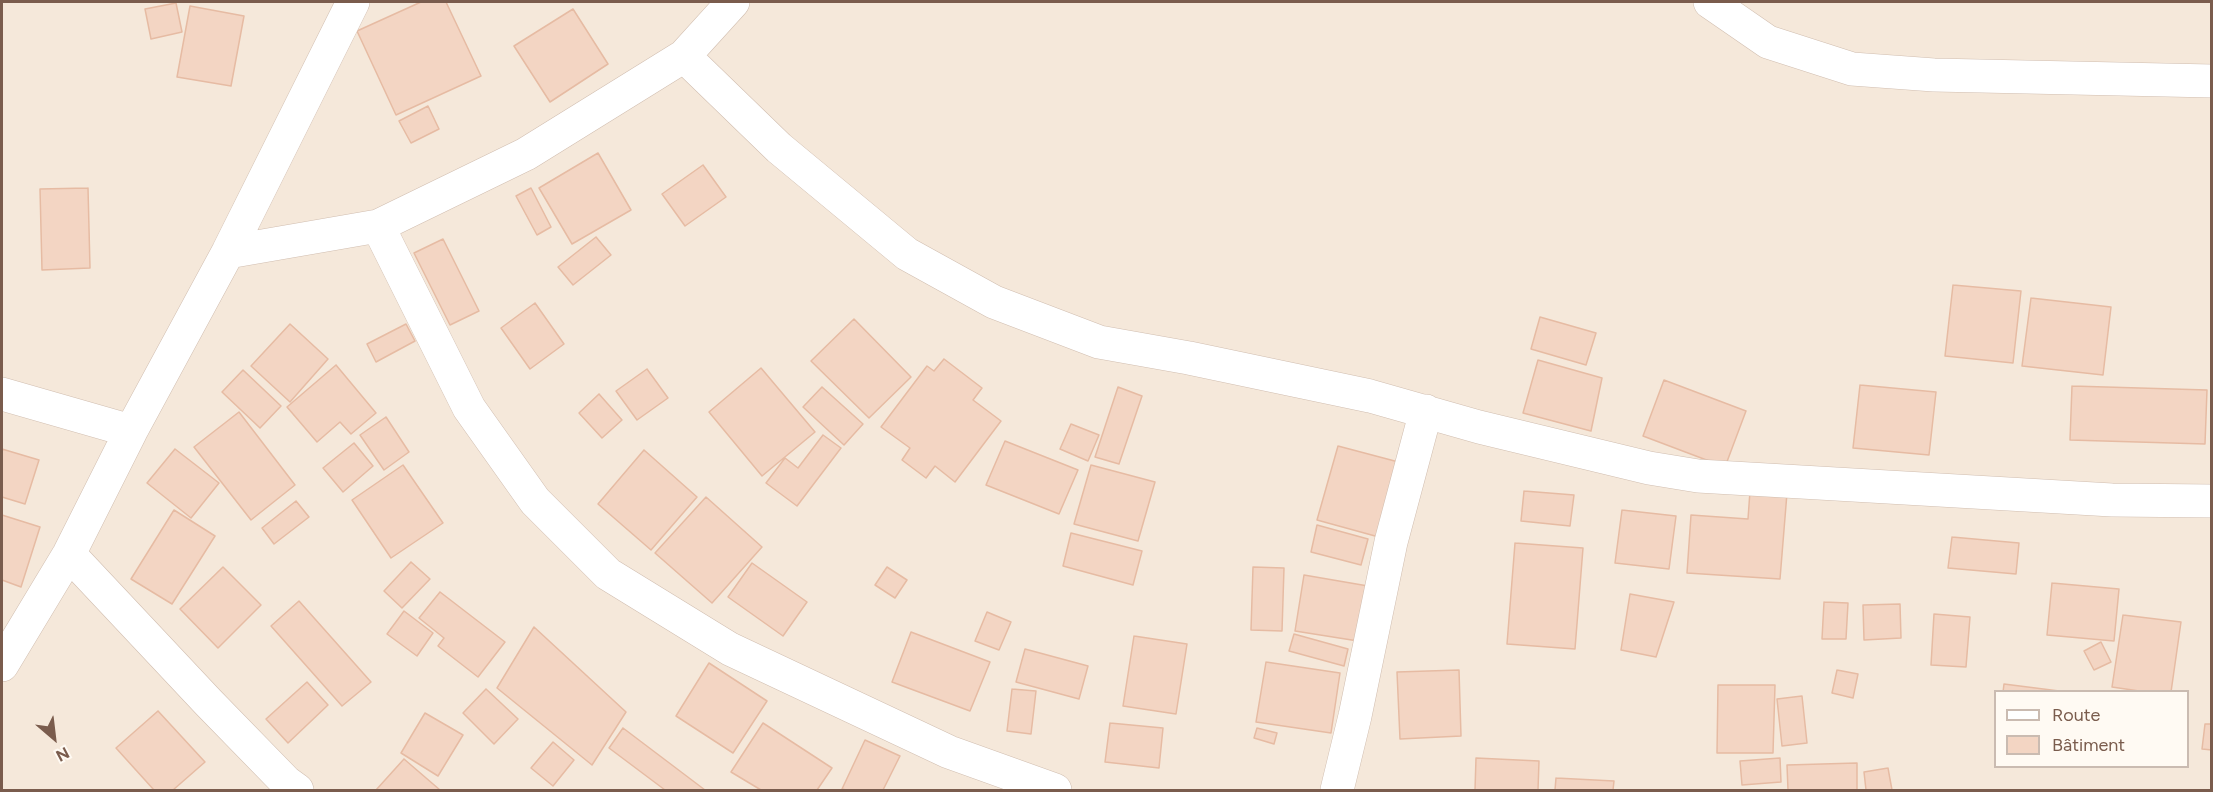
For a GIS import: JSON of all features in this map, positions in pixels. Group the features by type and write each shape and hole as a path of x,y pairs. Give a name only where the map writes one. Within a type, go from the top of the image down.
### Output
{"street":[{"path":"2,665 69,554 131,431 228,252 353,2"},
{"path":"228,252 378,226 526,154 684,56 733,2"},
{"path":"1710,2 1768,42 1852,69 1934,75 2211,81"},
{"path":"684,56 779,148 907,254 994,302 1099,342 1189,358 1370,396 1479,427 1638,466 1698,476 2112,500 2211,501"},
{"path":"378,226 469,408 535,501 608,574 730,649 949,752 1056,790"},
{"path":"2,394 131,431"},
{"path":"1337,790 1355,716 1391,542 1426,411"},
{"path":"69,554 208,702 297,790"}],"shaded area":[{"path":"2,2 2211,2 2211,790 2,790"}],"building":[{"path":"421,2 446,2 481,76 396,115 357,31"},
{"path":"176,3 182,32 151,39 145,9"},
{"path":"190,6 244,16 231,86 177,77"},
{"path":"573,9 608,64 550,102 514,46"},
{"path":"428,106 439,129 411,143 399,121"},
{"path":"598,153 631,210 572,244 539,188"},
{"path":"703,165 726,197 685,226 662,194"},
{"path":"88,188 90,268 42,270 40,189"},
{"path":"531,188 551,227 537,235 516,196"},
{"path":"596,237 611,255 573,285 558,267"},
{"path":"443,239 479,311 450,325 414,253"},
{"path":"1953,285 2021,291 2013,363 1945,356"},
{"path":"2031,298 2111,307 2103,375 2022,366"},
{"path":"535,303 564,344 530,369 501,328"},
{"path":"1540,317 1596,333 1586,365 1531,349"},
{"path":"854,319 911,377 869,418 811,361"},
{"path":"290,324 328,359 290,402 251,366"},
{"path":"406,324 415,341 376,362 367,344"},
{"path":"944,359 982,388 973,400 1001,421 955,482 935,466 926,478 902,460 910,448 881,427 927,366 934,371"},
{"path":"1538,360 1602,378 1591,431 1523,413"},
{"path":"336,365 376,413 351,434 340,422 317,442 287,407"},
{"path":"761,368 815,432 762,476 709,412"},
{"path":"647,369 668,398 637,420 616,391"},
{"path":"243,370 281,406 260,428 222,392"},
{"path":"1664,380 1746,411 1725,467 1643,436"},
{"path":"1860,385 1936,392 1929,455 1853,448"},
{"path":"2072,386 2207,390 2205,444 2070,440"},
{"path":"822,387 863,424 844,445 803,407"},
{"path":"1118,387 1142,396 1119,464 1095,457"},
{"path":"599,394 622,420 602,438 579,413"},
{"path":"239,412 295,485 251,520 194,447"},
{"path":"386,417 409,452 384,470 360,435"},
{"path":"1071,424 1099,435 1088,461 1060,449"},
{"path":"823,435 841,448 797,506 766,483 785,458 798,468"},
{"path":"1005,441 1078,470 1059,514 986,485"},
{"path":"354,443 373,466 343,492 323,468"},
{"path":"1338,446 1406,464 1386,539 1317,520"},
{"path":"2,449 39,460 25,504 2,497"},
{"path":"175,449 219,483 191,518 147,483"},
{"path":"644,450 697,497 651,550 598,504"},
{"path":"403,465 443,523 391,558 352,500"},
{"path":"1091,465 1155,482 1138,541 1074,524"},
{"path":"1524,491 1574,495 1570,526 1521,521"},
{"path":"1750,491 1787,493 1780,579 1687,573 1691,515 1748,519"},
{"path":"706,497 762,547 712,603 655,553"},
{"path":"296,501 309,517 274,544 262,528"},
{"path":"174,510 215,536 172,604 131,579"},
{"path":"1622,510 1676,516 1669,569 1615,563"},
{"path":"2,515 40,527 21,587 2,580"},
{"path":"1317,525 1368,539 1361,565 1311,552"},
{"path":"1071,533 1142,551 1133,585 1063,566"},
{"path":"1952,537 2019,543 2016,574 1948,568"},
{"path":"1515,543 1583,548 1575,649 1507,644"},
{"path":"411,562 430,579 402,608 384,591"},
{"path":"752,563 807,602 783,636 728,597"},
{"path":"223,567 261,605 218,648 180,609"},
{"path":"887,567 907,580 895,598 875,585"},
{"path":"1253,567 1284,568 1282,631 1251,630"},
{"path":"1304,575 1368,586 1358,641 1295,631"},
{"path":"2052,583 2119,589 2114,641 2047,635"},
{"path":"440,592 505,642 478,677 438,646 444,638 419,618"},
{"path":"1630,594 1674,602 1656,657 1621,650"},
{"path":"299,601 371,682 342,706 271,626"},
{"path":"1824,602 1848,603 1846,639 1822,639"},
{"path":"1900,604 1901,638 1864,640 1863,605"},
{"path":"404,611 433,633 417,656 387,634"},
{"path":"987,612 1011,622 999,650 975,641"},
{"path":"1934,614 1970,617 1966,667 1931,665"},
{"path":"2123,615 2181,622 2171,690 2132,690 2112,687"},
{"path":"534,627 626,712 592,765 497,688"},
{"path":"911,632 990,662 970,711 892,682"},
{"path":"1294,634 1348,649 1344,666 1289,651"},
{"path":"1134,636 1187,644 1176,714 1123,706"},
{"path":"2101,642 2111,662 2094,670 2084,651"},
{"path":"1025,649 1088,666 1079,699 1016,682"},
{"path":"1266,662 1340,673 1331,733 1256,722"},
{"path":"709,663 767,701 733,753 676,716"},
{"path":"1459,670 1461,736 1400,739 1397,672"},
{"path":"1837,670 1858,674 1853,698 1832,693"},
{"path":"307,682 328,705 288,743 266,719"},
{"path":"2004,684 2051,690 2003,690"},
{"path":"1718,685 1775,685 1773,753 1717,753"},
{"path":"486,689 518,719 494,744 463,713"},
{"path":"1012,689 1036,691 1031,734 1007,731"},
{"path":"1802,696 1807,743 1782,746 1777,699"},
{"path":"158,711 205,762 173,790 154,790 116,748"},
{"path":"425,713 463,735 438,776 401,753"},
{"path":"763,723 832,768 817,790 761,790 731,772"},
{"path":"1110,723 1163,728 1159,768 1105,762"},
{"path":"2205,724 2212,724 2212,750 2202,749"},
{"path":"623,728 705,790 665,790 609,748"},
{"path":"1257,728 1277,733 1274,744 1254,738"},
{"path":"865,740 900,756 883,790 842,789"},
{"path":"553,742 574,760 553,786 531,768"},
{"path":"1476,758 1539,761 1538,790 1475,790"},
{"path":"1780,758 1781,782 1742,785 1740,761"},
{"path":"404,759 440,790 376,790"},
{"path":"1857,763 1857,790 1788,790 1787,765"},
{"path":"1888,768 1892,790 1866,790 1864,772"},
{"path":"1556,778 1614,781 1613,790 1555,790"}]}
